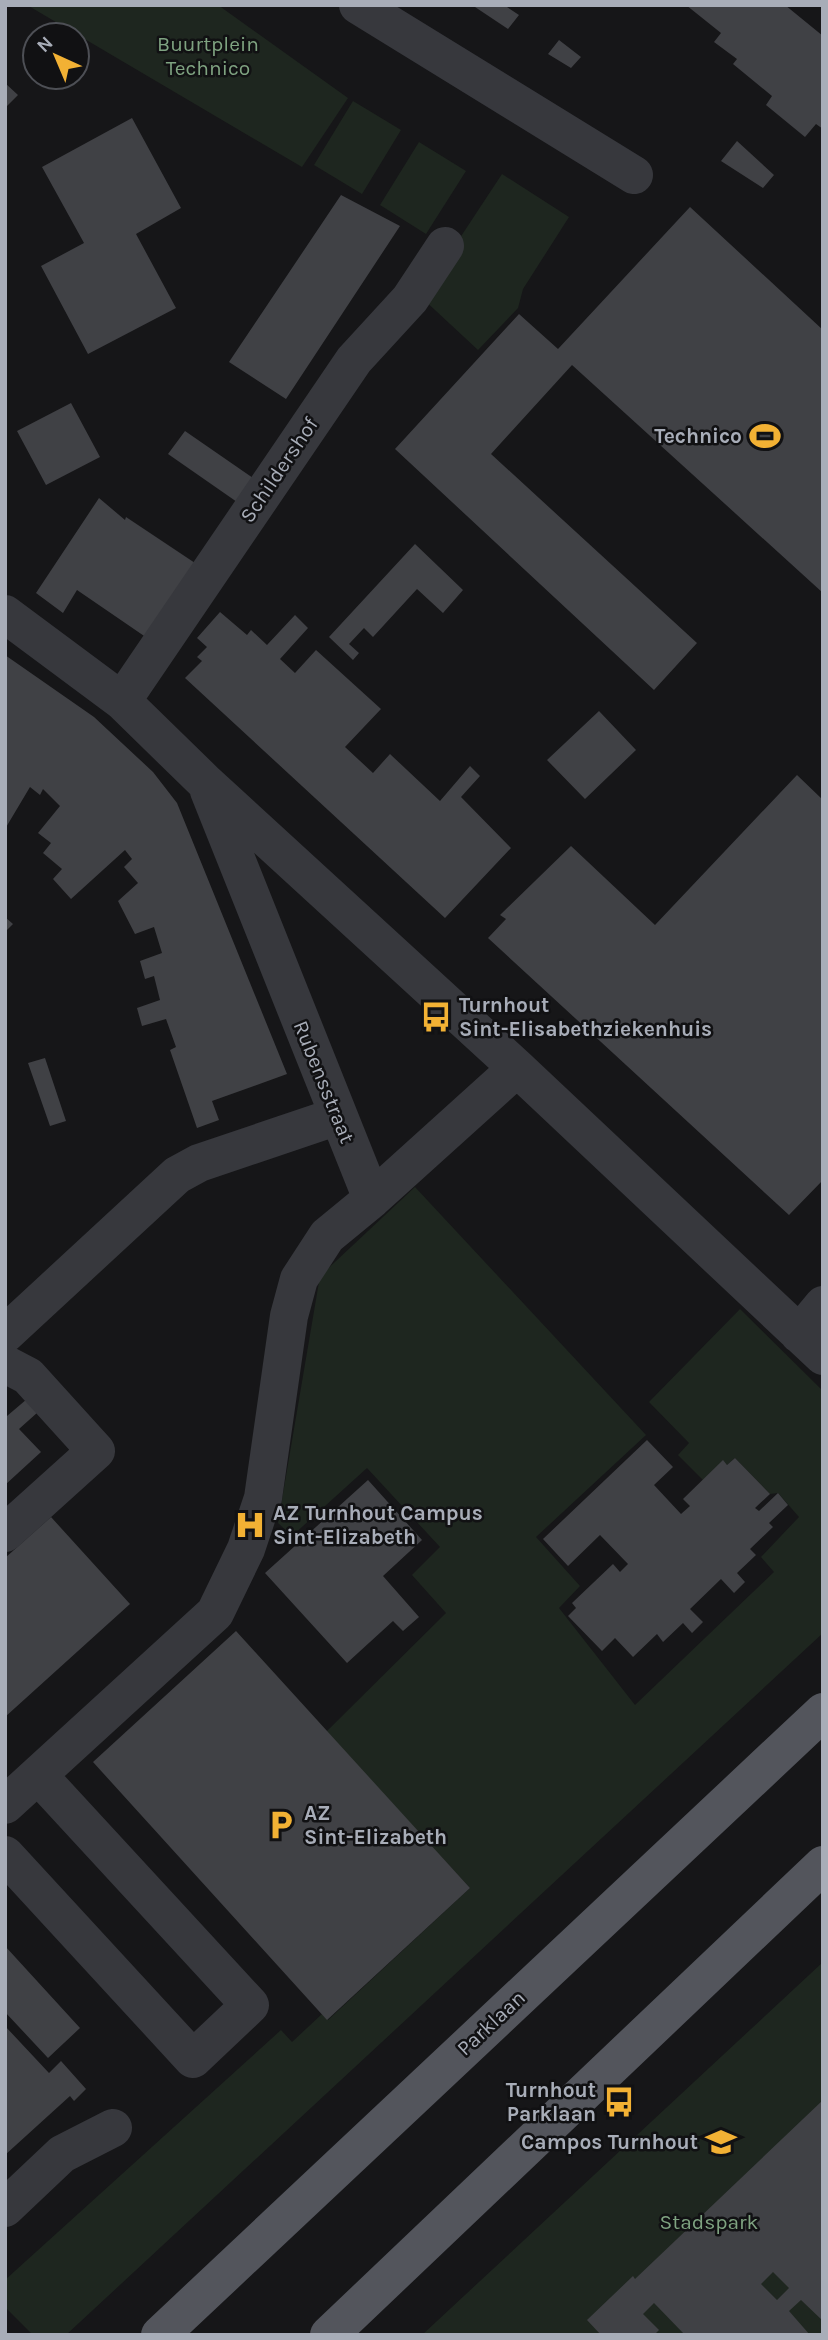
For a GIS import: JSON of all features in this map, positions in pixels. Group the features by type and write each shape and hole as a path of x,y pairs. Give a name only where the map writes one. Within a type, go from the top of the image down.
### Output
{"main road":[{"name":"Parklaan","path":"160,2335 823,1712"},
{"path":"329,2335 823,1865"}],"street":[{"path":"358,5 634,175"},
{"name":"Schildershof","path":"122,701 354,360 410,299 445,246"},
{"name":"Rubensstraat","path":"5,614 122,701 206,783 517,1068 815,1332"},
{"name":"Rubensstraat","path":"206,783 372,1199"},
{"path":"5,1805 215,1613 246,1549 263,1498 289,1316 299,1279 327,1237 517,1068"},
{"path":"5,1334 177,1175 199,1163 338,1116"},
{"path":"5,1364 28,1376 96,1451 5,1532"},
{"path":"5,1855 193,2059 250,2005 38,1775"},
{"path":"5,2208 62,2154 113,2128"}],"green space":[{"name":"Buurtplein Technico","path":"27,5 218,5 348,98 302,167 91,43 91,21 54,21"},
{"path":"353,101 401,130 362,194 314,165"},
{"path":"419,142 466,171 426,234 380,205"},
{"path":"502,174 569,217 523,289 518,308 478,350 421,297"},
{"path":"415,1187 646,1435 536,1537 580,1586 559,1608 635,1705 774,1572 761,1557 799,1517 778,1493 770,1494 735,1458 727,1465 723,1461 703,1480 678,1455 689,1443 649,1402 740,1309 823,1391 823,1633 66,2335 33,2335 5,2307 5,2280 281,2030 292,2042 322,2014 328,2020 470,1888 326,1732 446,1613 412,1575 440,1547 367,1468 292,1536 278,1523 320,1276"},
{"name":"Stadspark","path":"823,1962 823,2335 422,2335"}],"building":[{"path":"472,5 504,5 519,15 508,29"},
{"path":"686,5 785,5 823,36 823,129 816,124 805,137 766,105 772,96 733,64 737,59 714,42 721,33"},
{"path":"559,40 581,57 571,68 548,54"},
{"path":"5,83 18,95 5,108"},
{"path":"132,118 181,208 136,234 176,308 88,354 41,266 84,243 42,167"},
{"path":"737,141 774,175 763,188 721,161"},
{"path":"341,195 400,226 286,399 229,362"},
{"path":"690,207 823,330 823,593 572,365 491,454 697,643 654,690 395,449 519,314 558,349"},
{"path":"71,403 100,457 46,485 17,431"},
{"path":"185,431 253,478 237,502 168,454"},
{"path":"99,498 125,520 126,517 198,565 150,640 77,590 63,613 36,593"},
{"path":"415,544 463,590 443,613 417,589 373,637 364,628 349,644 359,653 353,660 329,637"},
{"path":"220,612 247,635 251,630 267,645 295,615 308,628 280,659 295,673 316,650 381,709 345,747 373,773 390,754 440,801 470,766 480,776 461,797 511,848 445,918 185,678 202,661 197,657 207,647 197,638"},
{"path":"5,655 94,717 153,772 177,803 287,1074 212,1101 219,1120 197,1128 170,1050 176,1047 166,1019 142,1026 137,1008 160,1000 154,976 145,979 140,961 162,953 154,927 135,934 118,901 138,883 124,867 132,859 125,850 71,899 53,879 62,869 43,853 51,843 38,833 60,806 43,789 40,795 30,787 5,829"},
{"path":"599,711 636,750 585,799 547,760"},
{"path":"797,775 823,800 823,1180 789,1215 488,938 506,919 500,915 571,846 655,925"},
{"path":"5,917 13,924 5,932"},
{"path":"45,1058 66,1121 50,1126 28,1063"},
{"path":"27,1399 38,1412 19,1429 41,1452 5,1485 5,1413 7,1416"},
{"path":"647,1440 673,1467 654,1485 681,1514 690,1506 683,1499 723,1460 727,1465 735,1458 770,1494 755,1508 759,1511 778,1493 788,1505 769,1523 773,1527 750,1549 756,1555 737,1573 745,1582 734,1593 721,1579 690,1609 703,1622 692,1633 683,1623 663,1642 657,1634 633,1657 615,1638 602,1651 568,1616 576,1608 572,1603 613,1564 620,1572 628,1564 600,1535 568,1566 543,1539"},
{"path":"368,1480 422,1540 383,1576 419,1617 403,1631 393,1621 347,1663 265,1573"},
{"path":"51,1517 130,1604 5,1717 5,1558"},
{"name":"AZ Sint-Elizabeth","path":"236,1631 470,1888 327,2020 93,1762"},
{"path":"5,1946 80,2028 48,2058 5,2012"},
{"path":"5,2026 49,2073 61,2061 86,2089 74,2101 70,2096 5,2155"},
{"name":"Campos Turnhout","path":"823,2100 823,2321 801,2300 789,2311 810,2335 685,2335 654,2303 643,2314 659,2330 654,2335 601,2335 587,2320 633,2276 635,2279","holes":["773,2272 789,2288 777,2300 761,2284"]}],"place":[{"name":"Technico","path":"765,436"},
{"name":"Turnhout Sint-Elisabethziekenhuis","path":"436,1017"},
{"name":"AZ Turnhout Campus Sint-Elizabeth","path":"250,1525"},
{"name":"AZ Sint-Elizabeth","path":"281,1825"},
{"name":"Turnhout Parklaan","path":"619,2102"},
{"name":"Campos Turnhout","path":"721,2142"}]}
